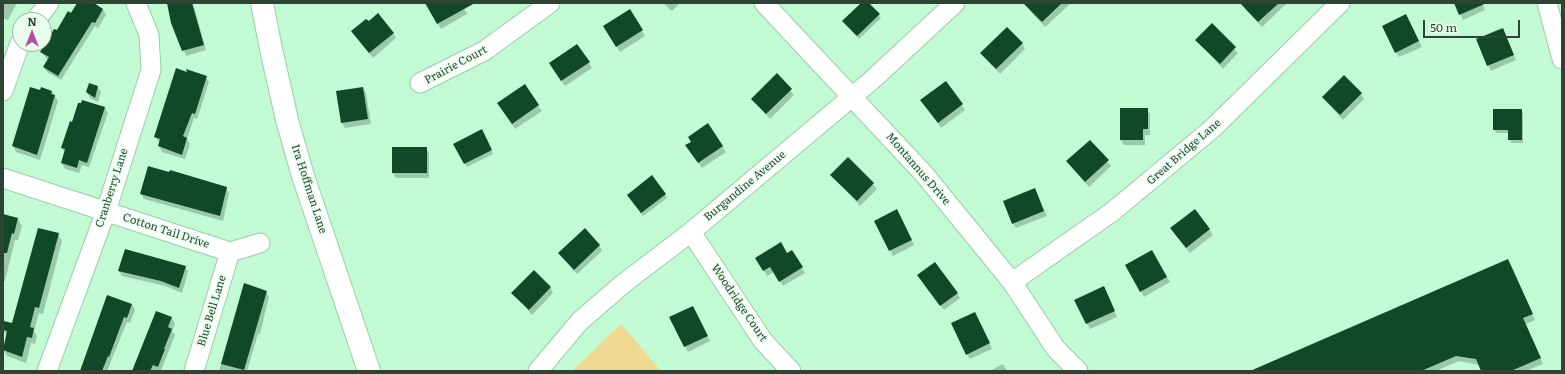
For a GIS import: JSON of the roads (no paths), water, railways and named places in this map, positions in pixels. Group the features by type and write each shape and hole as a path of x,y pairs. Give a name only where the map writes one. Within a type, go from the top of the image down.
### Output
{"main road":[{"name":"Ira Hoffman Lane","path":"262,3 272,57 303,176 370,371"}],"street":[{"path":"42,12 49,3"},
{"name":"Cranberry Lane","path":"46,371 106,211 151,70 149,35 136,3"},
{"name":"Prairie Court","path":"420,84 484,51 550,3"},
{"name":"Montannus Drive","path":"764,3 924,174 1012,282 1056,349 1078,371"},
{"name":"Burgandine Avenue","path":"538,371 580,321 624,283 691,232 852,96 955,3"},
{"name":"Great Bridge Lane","path":"1012,282 1112,212 1208,132 1340,3"},
{"path":"1547,3 1562,59"},
{"path":"3,91 17,52"},
{"name":"Cotton Tail Drive","path":"3,178 230,252"},
{"name":"Woodridge Court","path":"691,232 763,341 791,371"},
{"path":"230,252 260,243"},
{"name":"Blue Bell Lane","path":"194,371 230,252"},
{"name":"Montannus Drive","path":"1056,349 1063,371"}]}
